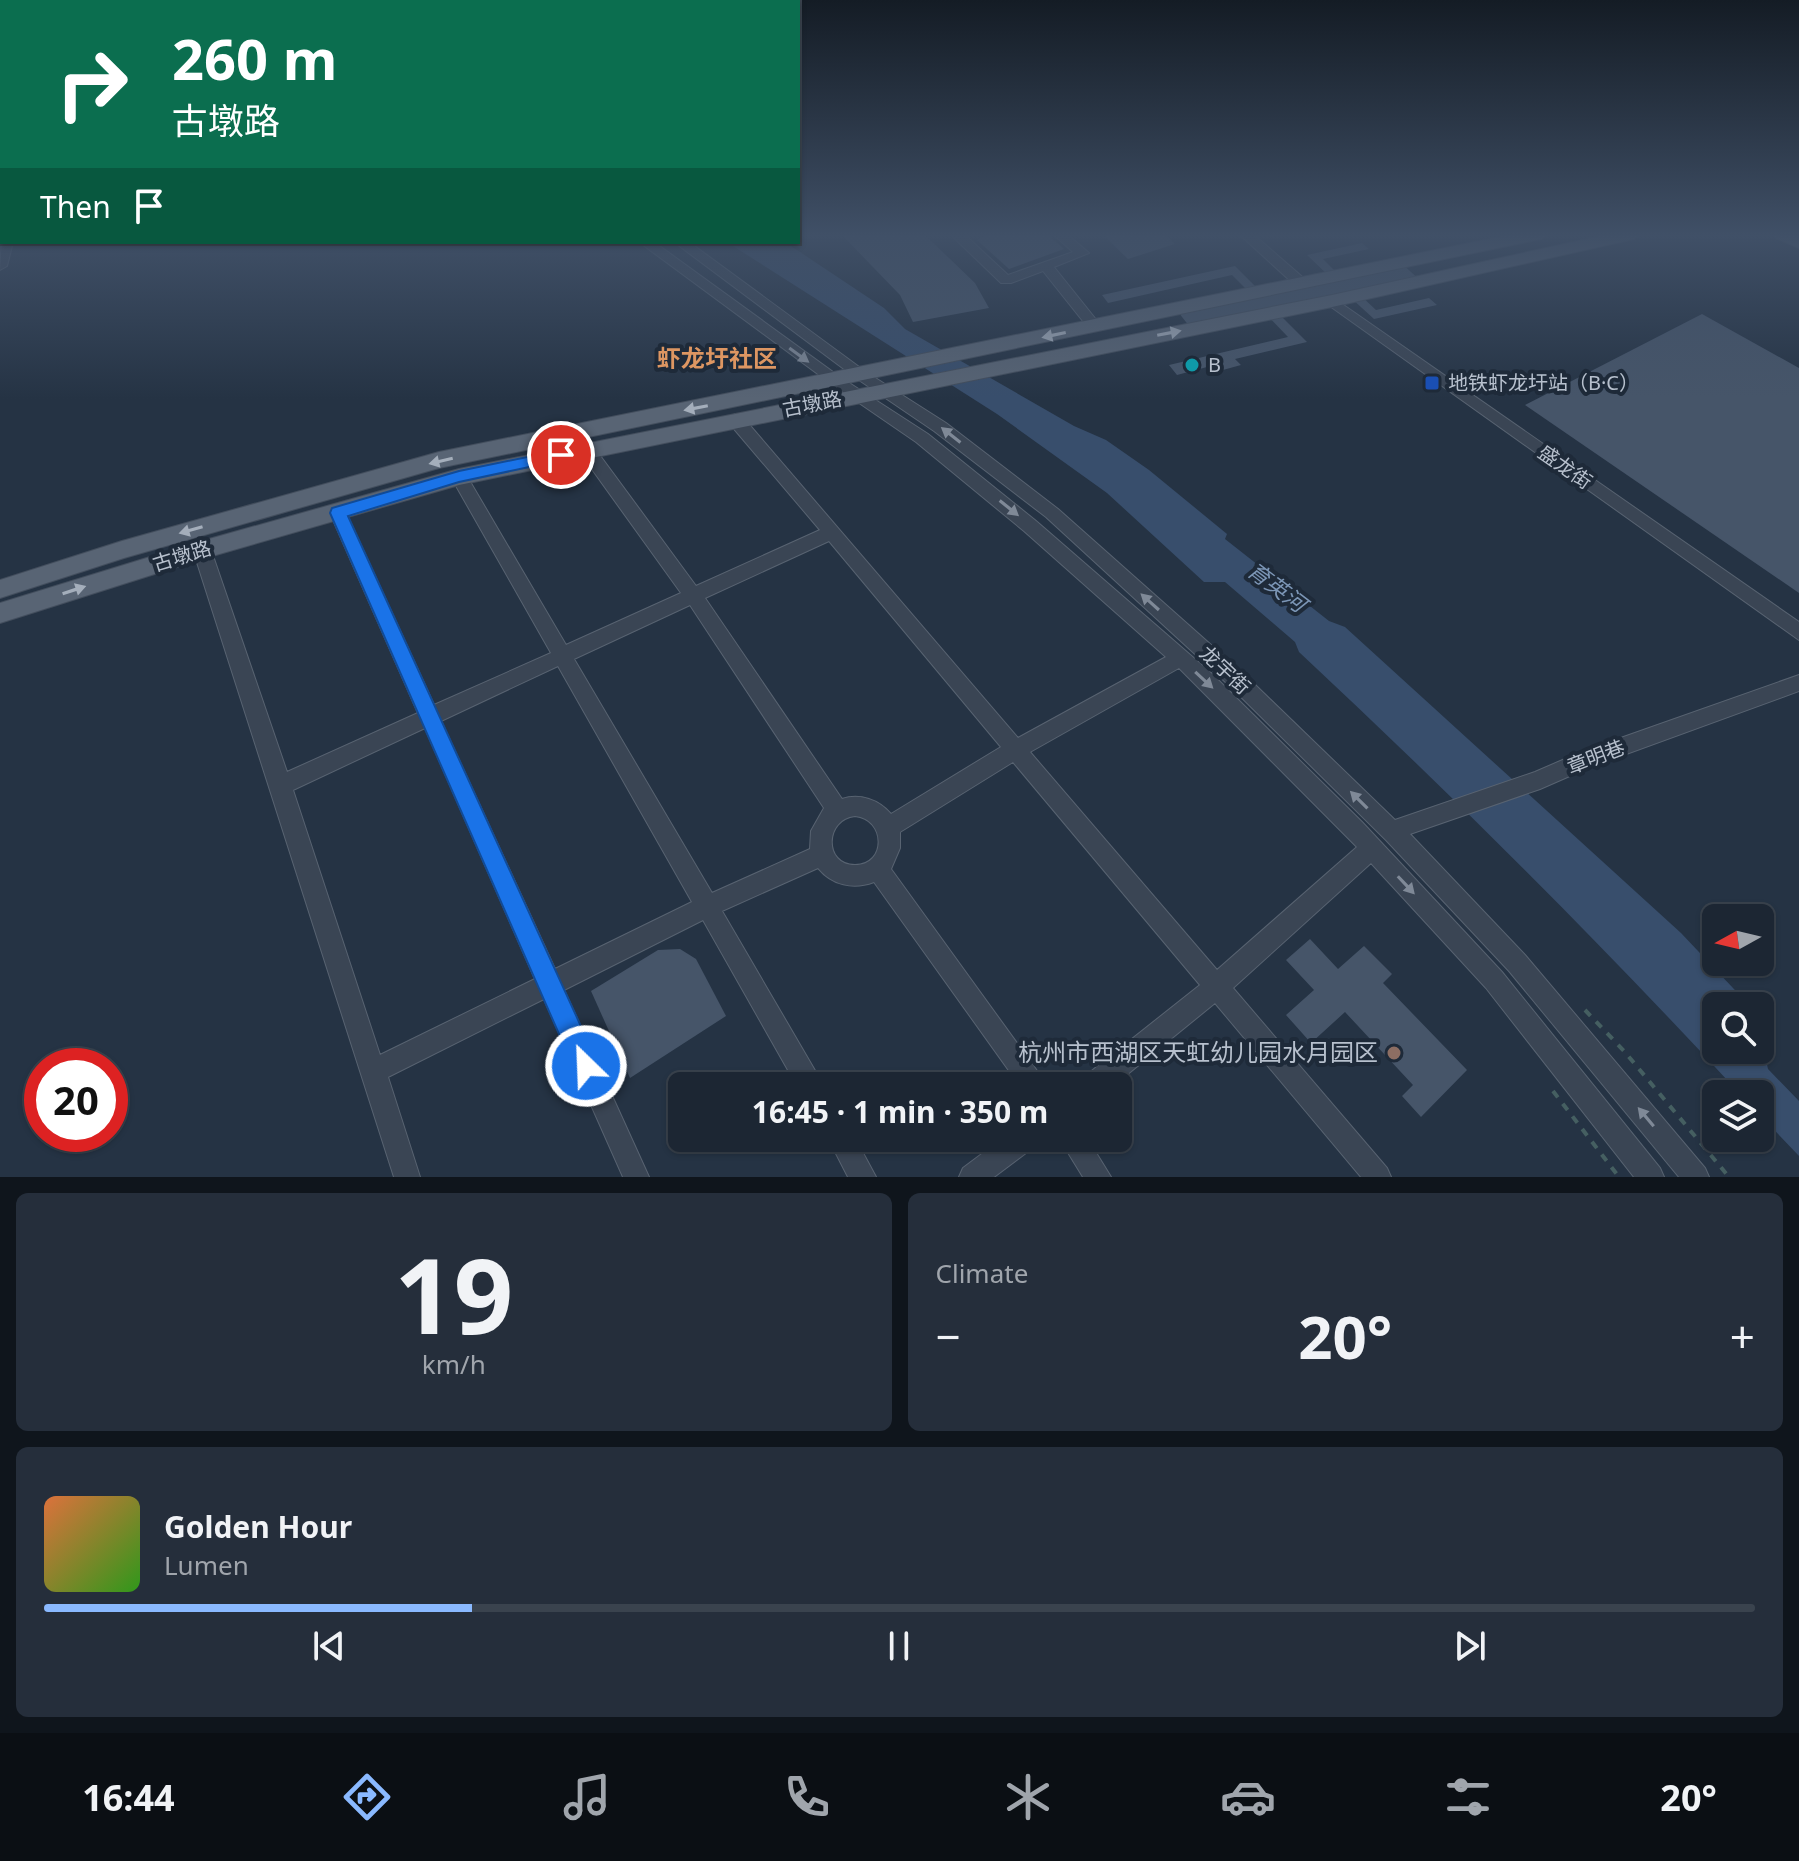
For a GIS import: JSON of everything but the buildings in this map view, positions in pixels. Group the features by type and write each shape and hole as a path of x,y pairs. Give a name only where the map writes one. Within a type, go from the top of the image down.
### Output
{"main road":[{"name":"古墩路","path":"0,613 202,550 459,477 735,419 860,385 909,365 1278,289"},
{"name":"古墩路","path":"0,589 136,546 439,460 835,380 885,390 1386,289"}],"street":[{"path":"710,289 835,380"},
{"name":"龙宇街","path":"740,289 1030,526 1180,658 1372,848 1494,980 1651,1177"},
{"path":"1064,289 1095,327"},
{"name":"盛龙街","path":"1332,301 1799,632"},
{"name":"龙宇街","path":"885,390 940,427 1052,513 1239,682 1394,833 1517,963 1696,1177"},
{"path":"735,419 1378,1177"},
{"path":"587,450 694,597 838,811"},
{"path":"459,477 803,1072"},
{"path":"338,513 636,1177"},
{"path":"281,785 830,533"},
{"path":"202,550 407,1177"},
{"path":"889,827 1016,749 1180,658"},
{"name":"章明巷","path":"1394,833 1405,825 1540,780 1581,761 1799,683"},
{"path":"861,807 882,817 889,827 890,849 877,868 867,873 845,874 827,864 822,855 819,835 829,817 838,811 861,807"},
{"path":"1110,1072 1215,988 1372,848"},
{"path":"372,1072 708,906 822,855"},
{"path":"877,868 1025,1072"},
{"path":"849,1152 863,1177"},
{"path":"972,1177 1006,1152"},
{"path":"1081,1152 1098,1177"}],"path":[{"path":"1545,1079 1619,1177"}],"water":[{"name":"育英河","path":"800,289 855,289 884,308 905,329 1074,426 1106,440 1149,470 1227,534 1225,539 1329,621 1345,627 1681,933 1702,955 1702,976 1722,976 1737,992 1702,992 1702,1054 1524,869 1299,652 1295,642 1225,582 1204,582 1107,493 997,414"},
{"path":"1712,1064 1767,1064 1768,1069 1799,1101 1799,1156 1774,1130 1774,1080 1727,1080"}],"place":[{"name":"B","path":"1192,365"},
{"name":"地铁虾龙圩站（B·C）","path":"1432,383"},
{"name":"杭州市西湖区天虹幼儿园水月园区","path":"1394,1053"}],"district":[{"name":"虾龙圩社区","path":"717,359"}],"route":[{"path":"561,455 459,477 338,513 586,1066"}]}
